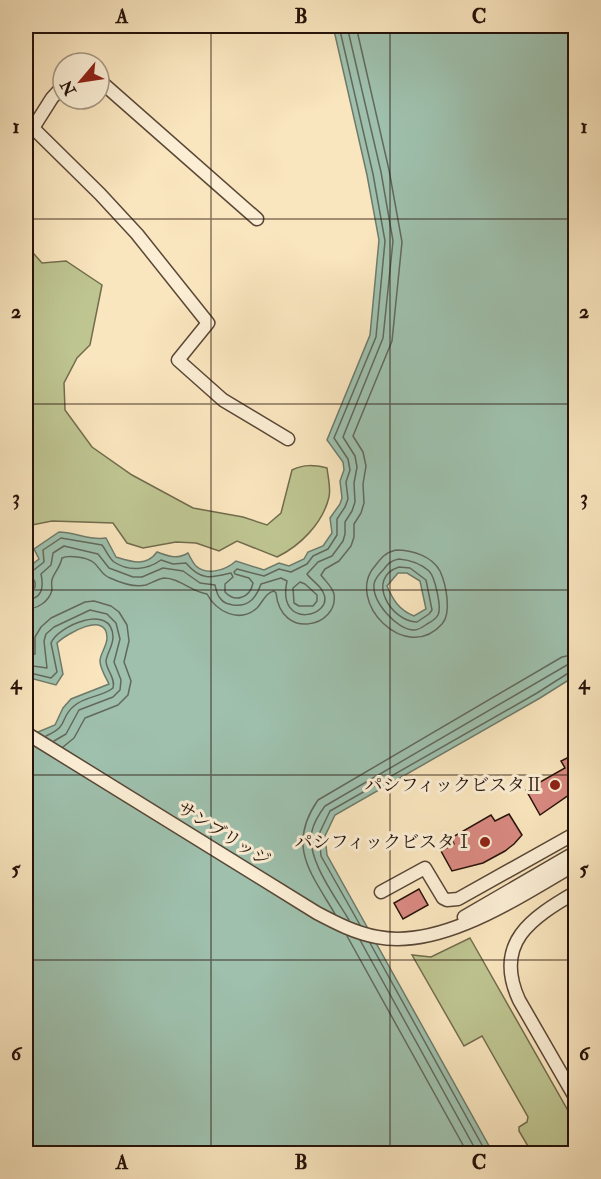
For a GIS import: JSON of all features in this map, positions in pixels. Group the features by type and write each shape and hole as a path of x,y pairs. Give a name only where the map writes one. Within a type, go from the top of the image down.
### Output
{"street":[{"path":"111,91 257,219"},
{"path":"51,99 29,126 100,194 208,322 178,360 223,400 288,440"},
{"name":"サンブリッジ","path":"26,733 325,917 358,932 386,938 413,939"},
{"path":"381,892 425,868 443,898 458,899 576,832"},
{"path":"413,939 446,927 576,852"},
{"path":"413,939 464,924 576,864"},
{"path":"576,892 538,915 524,930 516,944 511,970 514,990 519,1000 576,1099"}],"green space":[{"path":"26,245 42,263 66,261 102,285 90,345 77,358 64,383 65,410 92,447 132,475 193,508 243,517 267,525 281,513 292,470 309,466 327,468 330,490 326,507 316,525 302,540 277,557 237,541 219,551 196,543 176,542 143,548 127,543 113,523 52,521 32,525 26,521"},
{"path":"470,938 575,1123 575,1153 532,1153 519,1131 519,1127 527,1122 528,1117 482,1036 464,1046 412,955 431,957"}],"water":[{"path":"333,26 575,26 575,676 335,815 325,836 327,855 493,1153 26,1153 26,737 55,725 63,708 71,699 109,684 100,661 107,641 105,630 94,625 77,630 57,643 63,674 56,685 26,677 26,588 30,585 26,578 26,569 39,559 34,549 59,532 106,538 116,557 133,562 148,560 157,552 176,557 188,553 196,566 205,571 222,569 236,561 264,570 279,563 289,566 304,559 308,552 323,546 332,533 330,518 342,498 340,481 344,470 343,462 327,440 370,335 379,240 367,175","holes":["398,573 407,573 420,581 426,609 414,616 397,604 387,586"]}],"building":[{"name":"パシフィックビスタⅡ","path":"569,757 573,764 576,762 576,790 540,815 526,790 565,768 561,761"},
{"name":"パシフィックビスタⅠ","path":"509,814 522,835 514,844 483,863 452,871 441,851 454,844 451,838 491,815 495,821"},
{"path":"419,889 428,905 403,919 394,903"}],"place":[{"name":"パシフィックビスタⅡ","path":"555,785"},
{"name":"パシフィックビスタⅠ","path":"485,842"}]}
